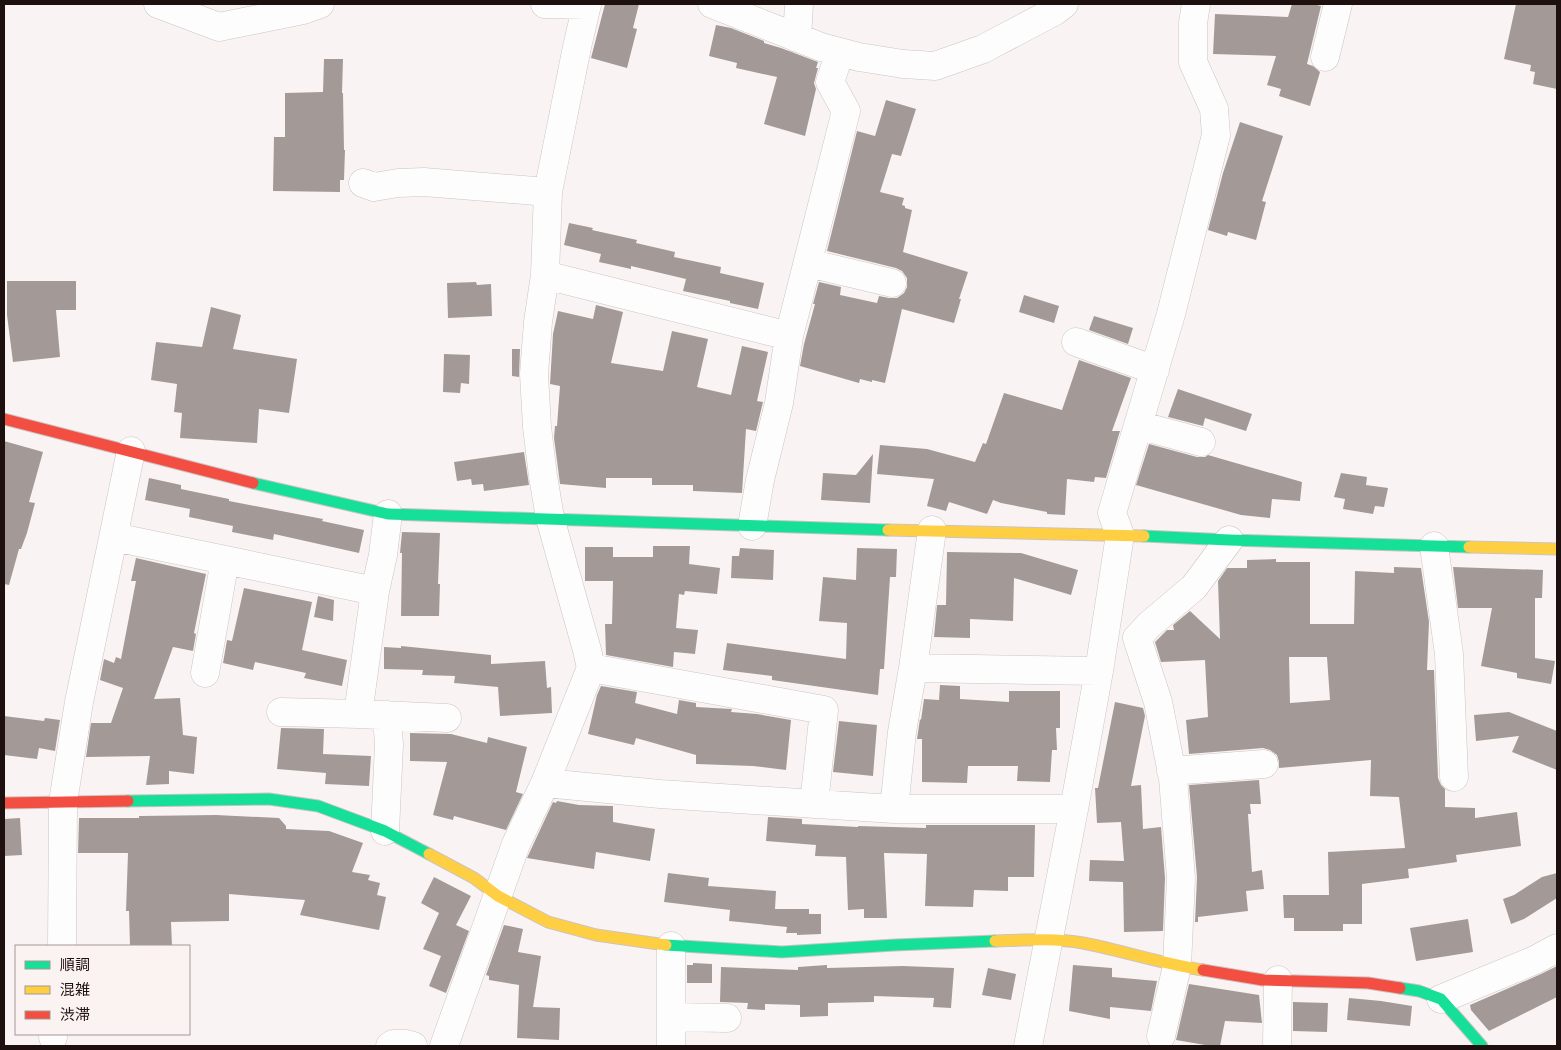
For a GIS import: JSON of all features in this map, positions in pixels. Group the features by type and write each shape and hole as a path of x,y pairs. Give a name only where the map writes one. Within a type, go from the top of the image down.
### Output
{"street":[{"path":"158,4 218,27 303,10 320,4"},
{"path":"444,1046 516,844 544,783 591,668 550,518 542,466 534,374 538,322 545,275 548,192 587,4 545,4"},
{"path":"712,4 797,38 840,52 903,64 935,66 983,49 1064,4"},
{"path":"797,38 799,4"},
{"path":"1028,1046 1099,671 1120,535 1112,512 1171,314 1216,135 1214,109 1193,62 1193,24 1196,4"},
{"path":"1325,57 1338,4"},
{"path":"752,526 760,480 779,404 789,336 846,111 830,82 840,52"},
{"path":"363,183 374,187 424,182 548,192"},
{"path":"808,263 892,283"},
{"path":"545,275 789,336"},
{"path":"1076,342 1155,370"},
{"path":"4,419 286,491 388,514 1557,549"},
{"path":"1138,426 1201,442"},
{"path":"62,945 63,802 79,702 131,451"},
{"path":"358,714 388,514"},
{"path":"894,808 902,732 932,530"},
{"path":"114,537 375,591"},
{"path":"1161,1036 1177,966 1181,878 1171,770 1158,702 1137,638 1149,625 1194,587 1229,540"},
{"path":"1434,546 1449,654 1454,777"},
{"path":"205,673 225,560"},
{"path":"591,668 824,710 814,804"},
{"path":"913,668 1099,671"},
{"path":"281,712 447,718"},
{"path":"385,831 389,745 387,715"},
{"path":"1171,770 1264,764"},
{"path":"544,783 660,794 894,808 1074,809"},
{"path":"4,803 269,799 318,806 385,831 474,878 498,896 548,922 596,935 671,946 782,952 895,944 1049,939 1083,943 1177,966 1263,980 1368,983 1419,990 1441,999 1482,1046"},
{"path":"671,946 671,1046"},
{"path":"1441,999 1535,960 1557,948"},
{"path":"1277,1046 1278,980"},
{"path":"671,1017 727,1018"},
{"path":"390,1046 392,1044 413,1046"}],"building":[{"path":"605,4 639,4 633,28 637,29 627,68 591,58"},
{"path":"1292,4 1321,6 1307,64 1320,72 1310,106 1279,96 1281,89 1267,85 1276,56 1213,54 1215,14 1288,17"},
{"path":"1516,4 1557,4 1557,89 1533,84 1535,72 1530,71 1531,65 1504,59"},
{"path":"716,25 731,28 764,41 764,43 818,62 814,83 816,89 805,136 764,124 777,77 736,68 737,63 709,56"},
{"path":"324,59 343,59 342,93 345,150 344,180 340,180 340,192 273,191 274,137 285,137 285,93 323,92"},
{"path":"886,100 916,109 901,156 892,154 880,192 904,198 902,205 912,210 903,252 968,272 959,299 961,299 954,323 902,309 885,383 860,379 859,383 800,366 819,282 841,287 840,295 877,303 879,296 897,298 904,293 907,287 907,278 902,271 896,268 827,251 857,131 875,136"},
{"path":"1240,122 1283,136 1262,201 1266,202 1256,240 1228,232 1227,236 1208,230 1223,173"},
{"path":"569,223 637,240 636,243 675,252 674,257 721,267 720,273 764,283 758,309 683,291 686,279 631,266 631,269 599,262 601,254 564,245"},
{"path":"7,281 76,281 76,310 56,310 60,357 13,362 7,315"},
{"path":"476,282 477,285 491,284 492,316 448,318 447,283"},
{"path":"1024,295 1059,306 1054,323 1019,312"},
{"path":"596,305 623,312 611,363 663,371 672,331 708,339 697,387 731,395 742,346 768,352 757,401 763,402 756,431 746,429 742,493 693,491 693,485 652,485 652,478 606,478 606,488 560,484 554,438 555,426 557,426 560,386 550,384 553,334 558,311 593,319"},
{"path":"211,307 241,315 233,349 297,359 289,413 259,409 257,443 180,438 182,413 174,412 177,384 151,380 156,342 202,347"},
{"path":"1094,316 1133,328 1128,344 1089,330"},
{"path":"512,349 520,349 519,377 512,376"},
{"path":"444,354 470,355 469,384 461,383 460,393 443,392"},
{"path":"1079,360 1131,378 1112,431 1120,431 1106,478 1095,477 1094,482 1067,479 1065,515 1047,514 1047,512 993,500 987,514 949,502 946,511 927,506 934,479 877,474 880,445 927,449 975,462 983,443 986,444 1004,393 1062,410"},
{"path":"1178,389 1252,414 1246,431 1205,418 1203,426 1168,417"},
{"path":"4,441 43,452 29,502 35,503 9,585 4,584"},
{"path":"1149,444 1197,457 1208,455 1302,482 1300,501 1272,499 1270,518 1241,515 1136,485"},
{"path":"524,452 529,485 484,491 483,484 472,485 471,479 457,481 454,462"},
{"path":"873,454 870,503 821,500 823,473 856,475"},
{"path":"1341,473 1367,477 1366,485 1388,488 1384,507 1375,506 1373,514 1343,509 1345,499 1334,497"},
{"path":"149,478 181,485 181,489 229,499 229,501 323,519 322,521 364,530 359,553 274,534 273,540 232,532 233,526 189,517 190,509 145,500"},
{"path":"402,532 440,533 439,616 401,616 402,553 400,553"},
{"path":"653,546 690,546 689,564 720,568 717,594 685,591 684,595 679,594 676,628 698,630 695,654 674,652 673,667 606,655 605,624 612,624 613,581 585,581 585,547 613,547 613,557 653,557"},
{"path":"740,548 774,550 773,580 731,578 732,556 739,556"},
{"path":"857,548 897,549 896,577 890,577 884,669 880,669 878,695 772,680 772,676 723,670 727,643 846,659 847,623 819,621 823,577 856,580"},
{"path":"947,552 1021,553 1078,570 1071,595 1014,578 1013,621 970,619 970,638 934,637 937,605 946,605"},
{"path":"136,558 206,574 194,633 196,634 193,651 173,647 154,699 180,698 183,735 197,737 194,774 169,771 169,784 146,785 150,756 86,757 91,723 111,723 123,688 100,680 104,659 114,663 116,657 121,659 136,581 131,581"},
{"path":"1276,559 1276,562 1310,562 1310,624 1354,624 1355,571 1394,573 1394,567 1421,568 1429,622 1427,670 1434,670 1438,778 1445,789 1445,807 1475,808 1475,818 1517,812 1521,846 1456,855 1457,862 1408,869 1409,878 1362,884 1362,924 1343,924 1343,931 1294,931 1294,918 1284,918 1283,895 1329,895 1328,852 1405,848 1399,797 1370,796 1371,760 1279,768 1277,755 1263,748 1189,754 1186,720 1208,717 1205,660 1161,662 1155,642 1167,630 1174,630 1173,625 1190,611 1220,639 1218,581 1227,568 1247,568 1247,560","holes":["1289,657 1327,657 1330,700 1290,703"]},
{"path":"1453,567 1543,570 1542,598 1535,598 1535,658 1555,661 1551,684 1517,678 1517,673 1481,666 1492,608 1458,608"},
{"path":"244,588 312,602 302,650 347,660 342,686 304,678 306,673 255,662 253,670 223,663 227,640 232,641"},
{"path":"318,596 334,600 333,621 314,617"},
{"path":"401,646 491,655 491,664 545,661 547,688 551,687 552,713 500,716 498,687 454,683 455,676 422,675 423,670 384,669 384,647 401,648"},
{"path":"940,685 960,686 960,699 1009,702 1009,691 1060,691 1060,728 1056,728 1057,750 1052,750 1050,782 1017,781 1018,766 968,766 967,783 922,782 922,739 917,739 920,719 924,699 939,700"},
{"path":"601,686 637,692 635,703 677,714 679,700 696,703 696,707 732,709 731,712 791,720 786,770 753,766 696,764 696,755 636,738 634,745 588,734 597,695"},
{"path":"1115,702 1143,708 1145,716 1131,786 1141,785 1143,829 1161,827 1165,878 1163,931 1124,932 1123,882 1089,881 1090,860 1124,861 1121,822 1097,823 1095,788 1098,788"},
{"path":"1509,712 1557,731 1557,770 1512,752 1519,736 1476,741 1474,715"},
{"path":"4,716 44,721 45,718 60,720 55,751 39,748 37,759 4,755"},
{"path":"839,721 877,725 873,776 833,772"},
{"path":"281,728 324,729 323,754 371,756 369,786 325,784 326,773 277,769"},
{"path":"410,733 451,734 487,743 488,737 527,747 516,792 523,794 506,830 454,816 453,820 433,815 447,762 410,761"},
{"path":"1259,780 1261,804 1250,804 1251,814 1248,814 1252,872 1262,870 1264,889 1246,891 1248,911 1198,917 1198,922 1195,922 1197,877 1189,785"},
{"path":"557,801 579,805 613,806 613,822 655,829 650,861 596,852 594,869 527,858 553,802 556,803"},
{"path":"216,815 279,818 286,826 286,829 329,831 363,843 352,872 370,875 368,880 380,883 377,895 386,897 379,930 300,915 305,900 229,894 229,921 171,922 172,945 130,945 129,911 126,911 128,853 78,853 79,818 139,818 139,816"},
{"path":"768,817 802,819 802,824 858,827 926,828 926,825 1035,825 1034,877 1008,877 1008,891 974,890 973,907 925,906 927,854 884,853 887,918 864,918 864,909 848,910 846,857 815,856 816,845 766,841"},
{"path":"20,818 22,855 4,856 4,819"},
{"path":"668,873 709,878 708,886 776,891 775,909 809,909 809,914 821,914 821,934 797,935 797,933 786,933 787,927 729,921 730,910 664,902"},
{"path":"1557,873 1557,898 1524,919 1511,924 1503,899 1514,895 1542,877"},
{"path":"434,877 471,896 456,925 469,931 446,993 429,986 441,956 423,949 439,913 421,903"},
{"path":"1468,919 1473,952 1416,961 1410,928"},
{"path":"504,925 523,929 518,952 541,956 533,1007 560,1008 559,1040 517,1038 519,985 489,980 489,976 486,975"},
{"path":"693,963 712,964 712,983 687,983 687,965 693,965"},
{"path":"827,965 827,968 903,966 954,968 951,1008 933,1007 934,998 874,996 874,1002 828,1003 828,1016 800,1017 800,1005 765,1004 765,1010 747,1009 748,1003 720,1002 721,967 798,970 798,967"},
{"path":"1073,965 1112,968 1112,977 1157,981 1151,1011 1110,1007 1110,1019 1069,1011"},
{"path":"1557,966 1557,997 1489,1031 1471,1010 1470,1005"},
{"path":"988,968 1016,974 1011,1000 982,995"},
{"path":"1189,984 1259,995 1262,1023 1225,1021 1220,1046 1176,1040"},
{"path":"1349,998 1412,1006 1410,1026 1347,1020"},
{"path":"1293,1002 1328,1003 1327,1032 1293,1031"}],"traffic: fast":[{"path":"253,483 388,514 888,530"},
{"path":"1144,536 1469,547"},
{"path":"128,801 269,799 318,806 385,831 429,854"},
{"path":"666,945 782,952 995,941"},
{"path":"1400,988 1419,991 1441,999 1482,1046"}],"traffic: slow":[{"path":"888,530 1144,536"},
{"path":"1469,547 1557,549"},
{"path":"429,854 474,878 498,896 548,922 596,935 666,945"},
{"path":"995,941 1072,941 1203,970"}],"traffic: jam":[{"path":"4,419 253,483"},
{"path":"4,803 128,801"},
{"path":"1203,970 1263,980 1368,983 1400,988"}]}
